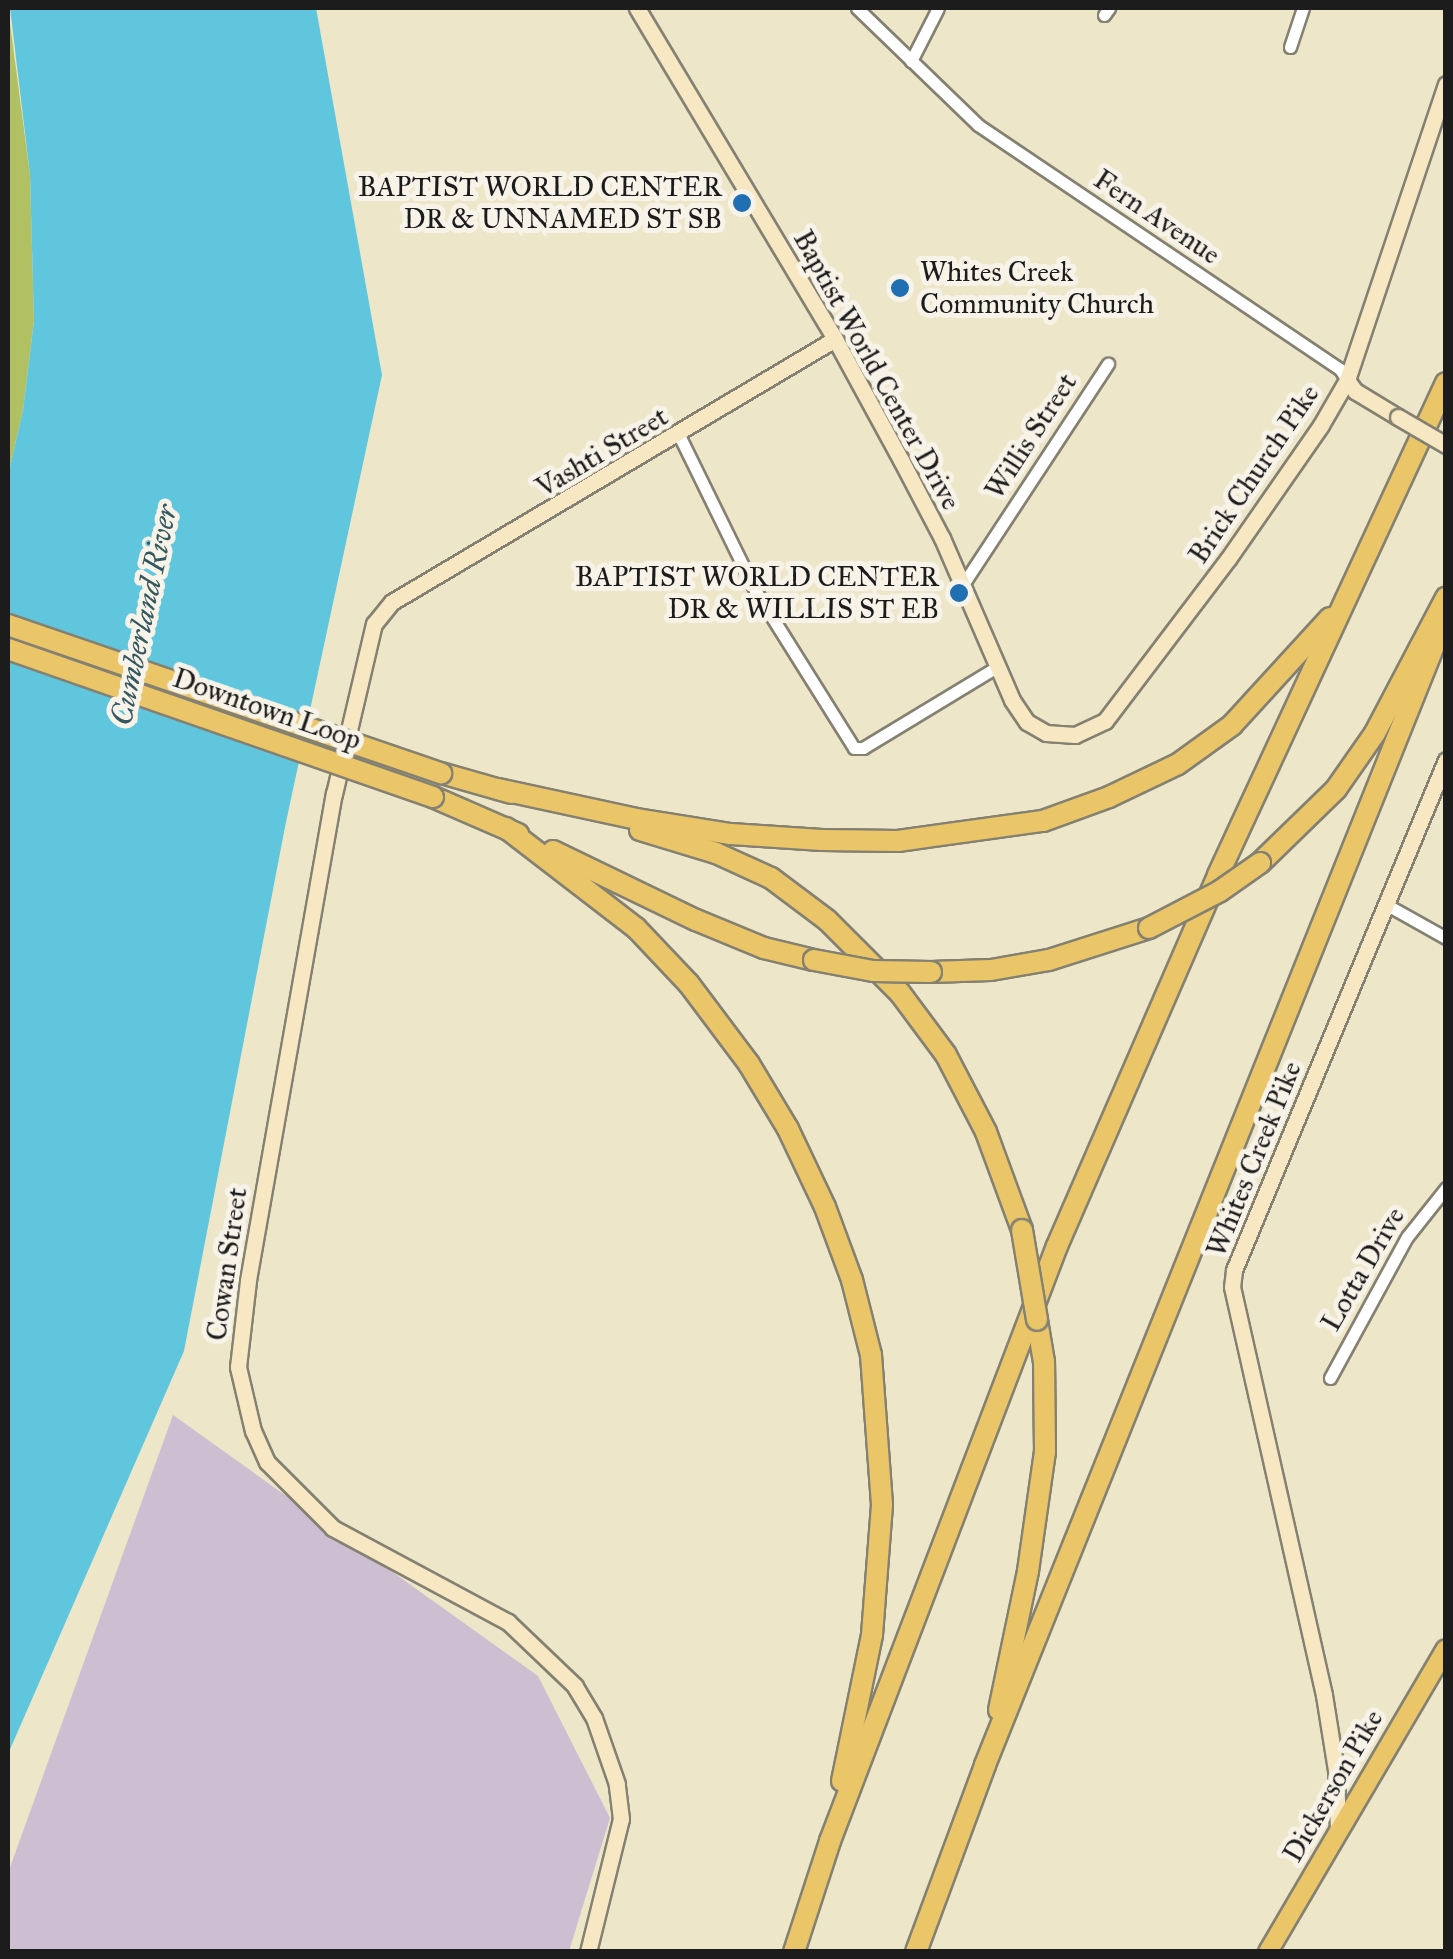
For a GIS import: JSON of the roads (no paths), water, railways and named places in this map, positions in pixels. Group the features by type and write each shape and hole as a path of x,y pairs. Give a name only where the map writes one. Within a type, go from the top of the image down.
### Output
{"highway":[{"path":"794,1952 830,1841 1057,1246 1341,605 1446,383"},
{"path":"506,828 696,920 764,948 873,971 991,970 1049,960 1149,928 1220,891 1302,826 1376,733 1446,598"},
{"path":"498,789 637,819 731,834 822,840 898,841 974,834 1043,820 1109,797 1178,764 1218,735 1287,669 1341,605"},
{"path":"916,1952 985,1765 1446,616"},
{"name":"Downtown Loop","path":"8,625 498,789"},
{"name":"Downtown Loop","path":"8,649 433,796 506,828"},
{"path":"498,789 716,852 771,878 827,920 900,993 946,1055 986,1132 1022,1230 1044,1362 1045,1452 1028,1571 985,1765"},
{"path":"506,828 636,928 690,984 749,1064 788,1128 826,1207 852,1280 871,1354 882,1505 872,1634 830,1841"}],"main road":[{"name":"Dickerson Pike","path":"1268,1952 1446,1649"}],"street":[{"name":"Baptist World Center Drive","path":"637,8 834,339 942,538 997,667 1028,722 1046,733 1075,735"},
{"name":"Fern Avenue","path":"856,8 978,126 1340,369 1354,391 1446,445"},
{"path":"912,61 938,8"},
{"path":"1290,47 1303,8"},
{"name":"Brick Church Pike","path":"1075,735 1105,722 1132,690 1321,425 1347,380 1446,84"},
{"name":"Vashti Street","path":"392,602 834,339"},
{"name":"Willis Street","path":"962,586 1108,364"},
{"path":"679,434 755,590 854,748 863,748 997,667"},
{"name":"Cowan Street","path":"392,602 374,624 334,794 258,1221 238,1367 264,1456 306,1504 332,1528 501,1617 575,1686 594,1718 607,1755 620,1819 588,1952"},
{"name":"Whites Creek Pike","path":"1338,1830 1336,1770 1324,1695 1232,1287 1248,1234 1446,760"},
{"path":"1387,905 1446,938"},
{"name":"Lotta Drive","path":"1330,1378 1404,1241 1444,1187"}],"water":[{"name":"Cumberland River","path":"10,8 316,8 382,375 286,822 184,1351 8,1754 8,476 23,410 34,321 30,175"}],"place":[{"name":"BAPTIST WORLD CENTER DR & UNNAMED ST SB","path":"742,203"},
{"name":"Whites Creek Community Church","path":"900,288"},
{"name":"BAPTIST WORLD CENTER DR & WILLIS ST EB","path":"959,593"}]}
